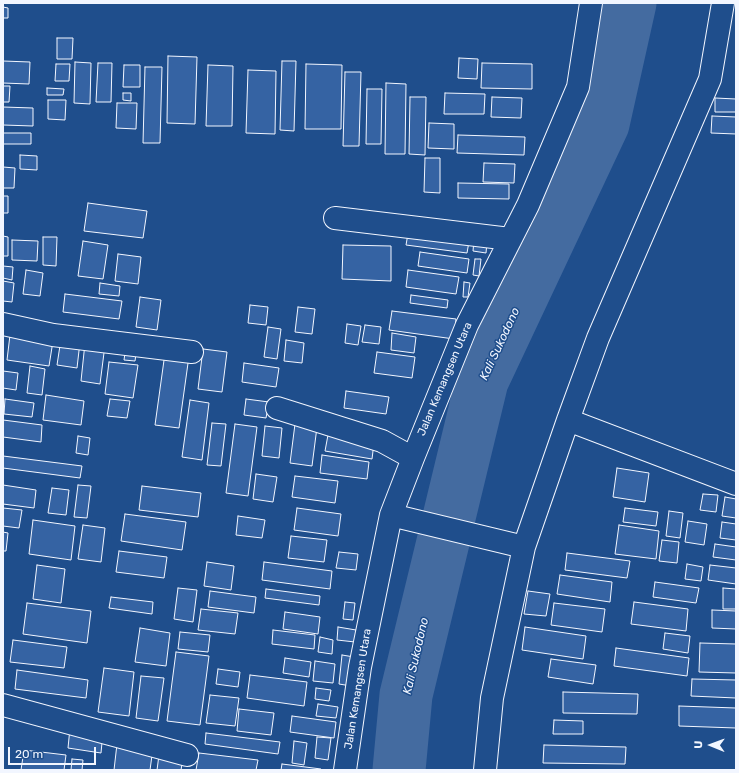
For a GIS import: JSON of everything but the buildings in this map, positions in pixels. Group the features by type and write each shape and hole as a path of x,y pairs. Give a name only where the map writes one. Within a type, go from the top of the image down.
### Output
{"street":[{"name":"Jalan Kemangsen Utara","path":"345,770 360,667 391,515 412,458 467,325 528,205 578,87 591,3"},
{"path":"485,770 492,698 524,547 598,338 710,79 722,3"},
{"path":"335,218 510,239"},
{"path":"3,324 53,335 192,352"},
{"path":"277,408 382,441 412,458"},
{"path":"568,420 736,484"},
{"path":"391,515 524,547"},
{"path":"3,705 187,755"}],"waterway":[{"name":"Kali Sukodono","path":"399,770 406,695 482,381 603,124 630,3"}]}
